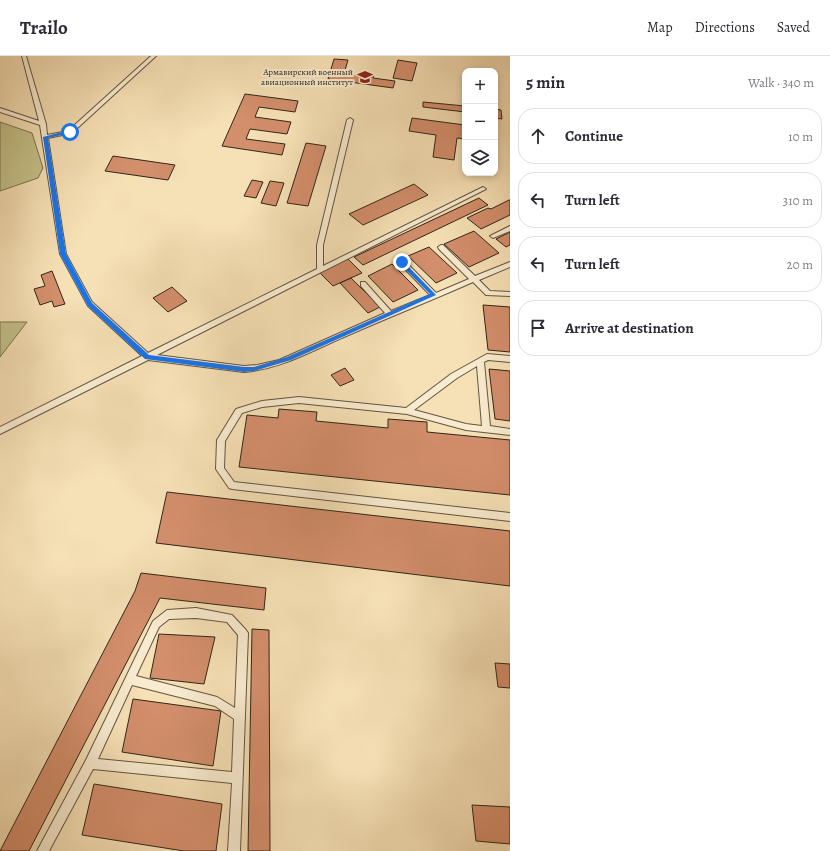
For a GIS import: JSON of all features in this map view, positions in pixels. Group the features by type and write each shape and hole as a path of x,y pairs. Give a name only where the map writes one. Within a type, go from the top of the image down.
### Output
{"lane":[{"path":"24,56 43,124 63,254 90,304 147,357 254,369 289,358 434,295 510,264"},
{"path":"45,137 70,132 154,56"},
{"path":"0,110 43,124"},
{"path":"320,270 320,245 350,120"},
{"path":"0,432 483,189"},
{"path":"493,236 510,228"},
{"path":"440,247 488,293 510,294"},
{"path":"402,262 434,295"},
{"path":"363,284 390,314"},
{"path":"407,411 454,376 487,357 510,360"},
{"path":"480,362 486,429"},
{"path":"510,432 466,427 407,411 299,400 262,404 239,411 221,440 220,469 232,485 510,517"},
{"path":"43,851 90,764 131,680 156,624 167,615 196,613 229,618 243,633 234,851"},
{"path":"131,680 217,702 240,716"},
{"path":"90,764 236,778"}],"shaded area":[{"path":"0,122 32,133 43,168 38,178 0,191"},
{"path":"0,322 27,322 0,357"}],"building":[{"path":"334,59 348,60 344,74 362,76 363,73 374,75 373,78 395,81 393,88 328,79"},
{"path":"398,60 417,63 412,81 393,78"},
{"path":"245,94 298,101 295,112 259,107 255,117 291,122 287,134 250,129 246,139 285,144 282,155 222,146"},
{"path":"423,102 462,106 462,112 423,107"},
{"path":"498,110 501,110 502,119 498,118"},
{"path":"412,118 462,125 462,139 457,138 454,160 433,157 436,135 409,131"},
{"path":"306,143 326,146 308,206 287,203"},
{"path":"113,156 175,165 168,180 105,171"},
{"path":"252,180 263,182 256,198 244,196"},
{"path":"270,181 284,183 276,206 261,203"},
{"path":"414,184 428,195 363,225 349,214"},
{"path":"479,198 488,205 363,265 354,257"},
{"path":"509,200 510,215 481,229 467,218 488,208 491,209"},
{"path":"474,231 499,253 469,267 444,244"},
{"path":"510,232 510,245 506,247 496,239"},
{"path":"429,247 457,273 436,283 408,256"},
{"path":"348,259 362,273 333,286 319,272"},
{"path":"392,264 418,290 393,302 368,276"},
{"path":"52,271 65,304 54,307 52,301 40,305 34,289 45,286 41,275"},
{"path":"351,278 380,307 368,313 340,283"},
{"path":"172,287 187,301 168,312 153,298"},
{"path":"483,305 510,307 510,352 488,350"},
{"path":"345,368 354,380 340,386 331,375"},
{"path":"489,369 510,371 510,421 495,419"},
{"path":"279,409 317,412 316,421 388,428 388,419 427,422 427,432 510,440 510,495 239,467 247,415 278,418"},
{"path":"167,492 510,531 510,586 156,543"},
{"path":"141,573 266,588 264,610 160,598 29,851 0,851 135,591"},
{"path":"252,629 269,630 270,851 248,851"},
{"path":"159,634 215,637 204,684 150,678"},
{"path":"495,663 510,664 510,688 498,687"},
{"path":"133,699 221,711 213,766 122,752"},
{"path":"94,784 222,804 216,851 184,851 82,835"},
{"path":"472,805 510,807 510,844 476,841"}],"place":[{"name":"Армавирский военный авиационный институт","path":"365,77"}],"route":[{"path":"70,132 45,137 63,254 90,304 147,357 244,369 254,369 289,358 434,295 402,262"}]}
